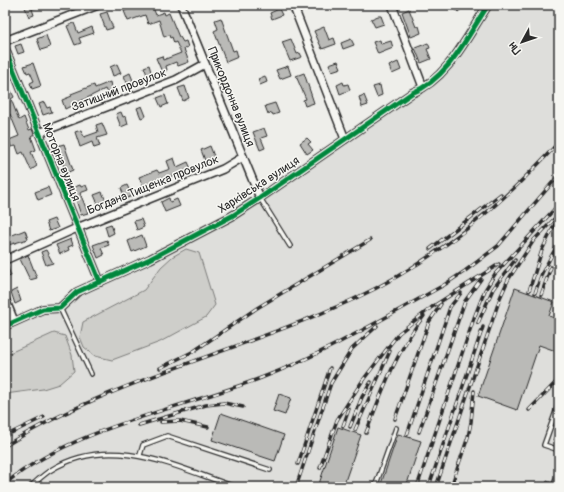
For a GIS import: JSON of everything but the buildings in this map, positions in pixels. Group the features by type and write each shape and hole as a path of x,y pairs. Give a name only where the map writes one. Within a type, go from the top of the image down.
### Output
{"street":[{"path":"5,40 98,5"},
{"name":"Прикордонна вулиця","path":"181,5 260,198"},
{"path":"293,5 345,139"},
{"path":"392,5 423,87"},
{"name":"Харківська вулиця","path":"60,308 77,292 189,239 260,198 412,93 423,87 454,58 464,46 487,6"},
{"name":"Моторна вулиця","path":"5,49 100,282"},
{"name":"Затишний провулок","path":"39,133 176,80 205,64"},
{"name":"Богдана Тищенка провулок","path":"5,260 77,228 223,169 243,157"},
{"path":"5,299 14,321"},
{"path":"5,326 43,309 60,308"}],"lane":[{"path":"260,198 290,246"},
{"path":"60,308 91,374"},
{"path":"559,403 544,445 559,450"},
{"path":"375,487 396,428"},
{"path":"140,455 143,445 168,436 270,470"},
{"path":"30,487 50,470 66,462 91,454 123,453 140,455 235,487"}],"shaded area":[{"path":"492,5 559,5 559,487 5,487 5,331 43,313 61,312 79,295 152,262 204,235 262,201 413,97 426,90 457,60 467,48"},
{"path":"186,249 199,253 215,305 206,317 160,342 112,360 95,356 84,347 80,337 83,322 144,290 161,267 172,257"},
{"path":"54,333 65,336 72,355 74,371 59,384 43,389 5,394 5,355"}],"railway":[{"path":"5,446 46,423 89,402 177,367 310,318 354,299 383,284 411,268 464,231 513,189 559,142"},
{"path":"5,484 32,465 62,448 94,434 261,378 308,358 354,335 444,285 498,246 559,175"},
{"path":"430,249 501,194"},
{"path":"417,487 474,318 485,290 495,274 559,204"},
{"path":"436,487 500,298 508,280 534,240 559,214"},
{"path":"529,291 542,250 556,222"},
{"path":"160,368 194,351 257,308 370,240"},
{"path":"535,293 542,273 559,242"},
{"path":"478,323 493,289 515,260"},
{"path":"320,468 337,420 363,380 399,333 432,307 499,264"},
{"path":"541,295 551,267"},
{"path":"419,432 465,301 481,279"},
{"path":"407,435 450,307 461,293"},
{"path":"395,419 429,322 441,304"},
{"path":"366,433 390,372 414,329 424,316"},
{"path":"296,487 331,383 352,349 377,326"},
{"path":"429,486 483,327"},
{"path":"355,430 390,351"},
{"path":"298,464 330,368"},
{"path":"529,410 559,379"},
{"path":"350,427 362,397 371,382"},
{"path":"451,487 468,437 474,391"},
{"path":"139,425 206,405 224,403 243,407"},
{"path":"343,426 349,409"},
{"path":"5,436 44,417"},
{"path":"161,422 180,421 208,427"}],"cycle path":[{"path":"5,326 43,309 60,308 77,292 150,259 232,216 260,198 436,78 456,55 488,5"},
{"path":"5,49 100,282"}]}
